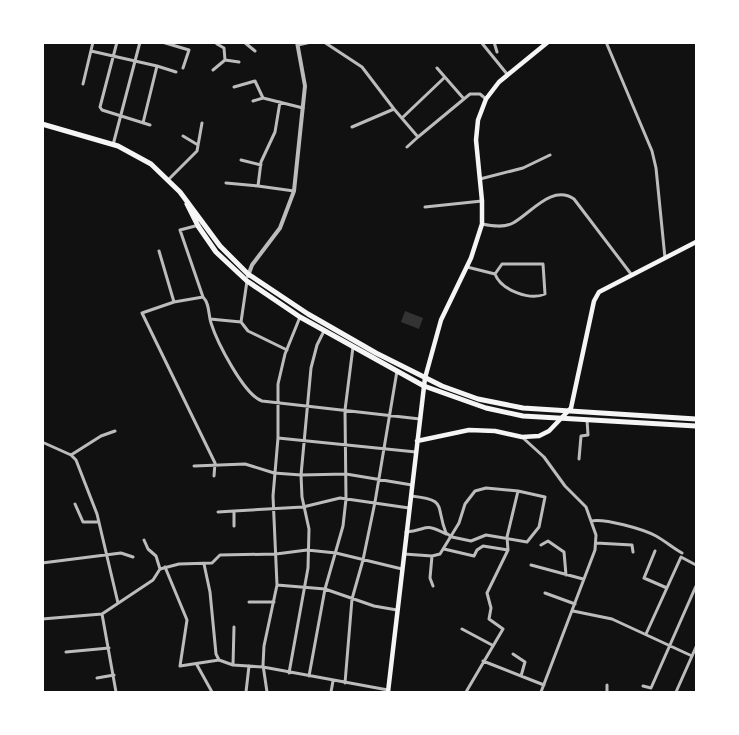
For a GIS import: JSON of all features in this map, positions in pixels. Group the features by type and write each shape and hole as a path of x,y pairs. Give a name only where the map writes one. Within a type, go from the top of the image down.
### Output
{"highway":[{"path":"42,124 113,145 152,164 169,179 220,246 248,274 308,314 442,386 493,403 523,408 696,419"},
{"path":"180,192 198,226 216,252 247,281 300,317 424,386 486,408 518,415 696,426"}],"main road":[{"path":"388,691 425,378 440,320 477,243 482,224 477,131 486,99 507,74 548,42"},
{"path":"417,441 452,432 482,429 522,438 545,433 569,411 580,372 594,301 602,289 696,242"}],"street":[{"path":"83,84 94,42"},
{"path":"117,42 100,107 102,110 121,117 150,125"},
{"path":"113,145 140,42"},
{"path":"162,42 189,50 183,68"},
{"path":"244,42 255,51"},
{"path":"241,322 248,274 252,265 280,228 294,191 303,108 304,75 297,44 311,42"},
{"path":"324,42 362,67 418,137"},
{"path":"494,42 497,52"},
{"path":"606,42 656,168 665,258"},
{"path":"217,43 224,48 225,60"},
{"path":"483,43 507,74"},
{"path":"91,51 176,72"},
{"path":"212,70 225,60 239,62"},
{"path":"143,123 157,66"},
{"path":"437,68 464,99"},
{"path":"402,118 444,78"},
{"path":"234,87 254,81 263,98"},
{"path":"407,147 464,99 474,93 486,99"},
{"path":"253,101 263,98 303,108"},
{"path":"258,186 261,165 275,132 280,102"},
{"path":"352,127 394,109"},
{"path":"169,179 198,151 202,123"},
{"path":"183,136 198,145"},
{"path":"480,179 523,168 550,155"},
{"path":"241,160 261,165"},
{"path":"226,183 294,191"},
{"path":"482,224 507,225 546,199 562,193 569,195 631,274"},
{"path":"425,207 482,201"},
{"path":"203,222 198,226 180,230 203,297 207,301 210,319 224,352 245,388 254,398 420,419"},
{"path":"159,251 174,302"},
{"path":"466,266 495,274 498,280 525,296 545,294 543,264 502,264 495,274"},
{"path":"203,297 174,302 142,314 215,464 214,476"},
{"path":"267,692 263,667 264,646 277,584 273,508 278,438 278,384 287,350 300,317"},
{"path":"210,319 241,322 248,330 287,350"},
{"path":"289,673 306,586 309,529 303,507 301,475 311,368 317,345 324,331"},
{"path":"309,676 325,589 343,526 346,499 345,410 353,347"},
{"path":"345,683 352,599 363,560 375,502 387,416 396,371"},
{"path":"579,459 582,436 588,435 587,420"},
{"path":"71,455 101,436 116,431"},
{"path":"278,438 416,452"},
{"path":"522,438 544,457 565,486 586,507 596,535 596,543 573,611 541,692"},
{"path":"42,442 71,455 76,460 100,522 118,603"},
{"path":"194,466 245,464 274,473 301,475 346,474 412,485"},
{"path":"404,554 432,556 440,554 450,536 459,523 462,510 475,491 486,488 518,491 545,497 539,527 527,542 507,537 486,535 470,541 450,536 437,528 429,527 406,532"},
{"path":"466,692 503,628 489,619 491,608 487,593 508,550 507,537 518,491"},
{"path":"411,496 430,498 436,502 442,510 444,528 450,536"},
{"path":"218,512 303,507 328,499 375,502 410,508"},
{"path":"75,504 82,522 100,522"},
{"path":"234,511 234,526"},
{"path":"590,522 598,520 609,522 654,535 682,553"},
{"path":"144,540 148,549 156,556 160,569"},
{"path":"541,545 548,541 564,552 566,575"},
{"path":"596,543 632,545 633,552"},
{"path":"444,549 474,556 477,550 483,546 508,550"},
{"path":"42,619 102,614 153,580 160,569 212,563 220,555 276,554 307,550 336,552 402,569"},
{"path":"655,551 644,578 667,588"},
{"path":"42,563 121,553 132,557"},
{"path":"432,556 430,578 433,586"},
{"path":"646,634 681,557 696,564"},
{"path":"204,564 210,592 216,654 219,660"},
{"path":"531,565 583,579"},
{"path":"165,567 187,620 180,666 197,665 219,660 233,665 263,667 388,691"},
{"path":"277,584 325,589 374,606 397,610"},
{"path":"643,686 650,688 696,586"},
{"path":"545,593 575,604"},
{"path":"249,602 274,602"},
{"path":"573,611 612,619 692,656"},
{"path":"102,614 116,692"},
{"path":"233,665 234,627"},
{"path":"462,629 492,645"},
{"path":"676,692 696,647"},
{"path":"66,652 109,648"},
{"path":"513,654 525,662 521,676"},
{"path":"483,661 544,685"},
{"path":"197,665 212,692"},
{"path":"246,692 249,666"},
{"path":"98,678 114,675"},
{"path":"331,692 333,681"},
{"path":"607,684 607,692"}],"shaded area":[{"path":"405,311 423,318 419,329 401,322"}]}
